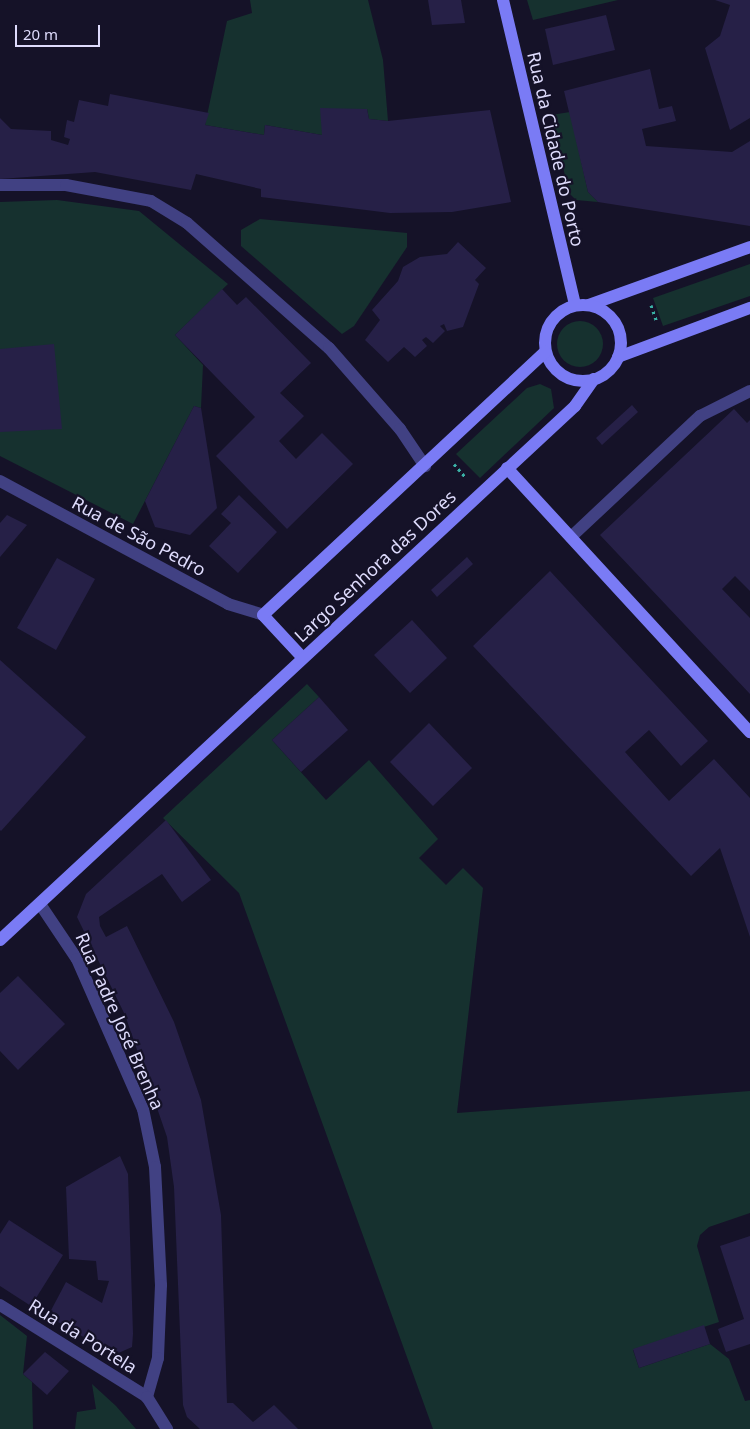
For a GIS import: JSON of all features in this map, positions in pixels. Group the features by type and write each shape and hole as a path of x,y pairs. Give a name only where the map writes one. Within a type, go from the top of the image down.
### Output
{"main road":[{"name":"Rua da Cidade do Porto","path":"503,0 575,305"},
{"path":"264,615 546,352 550,322 575,305 589,305 750,247"},
{"path":"589,305 613,320 620,338 618,357"},
{"path":"546,352 563,376 594,379 618,357 750,308"},
{"name":"Largo Senhora das Dores","path":"264,615 302,657 575,406 594,379"},
{"path":"507,468 750,732"},
{"path":"0,940 302,657"}],"street":[{"path":"0,185 66,184 151,201 187,222 328,348 400,430 425,466"},
{"path":"571,537 700,416 750,391"},
{"name":"Rua de São Pedro","path":"0,481 228,604 264,615"},
{"name":"Rua Padre José Brenha","path":"40,904 77,959 143,1109 154,1167 161,1285 158,1358 146,1397"},
{"name":"Rua da Portela","path":"0,1305 146,1397"},
{"path":"146,1397 167,1429"}],"path":[{"path":"648,295 658,328"},
{"path":"448,458 473,486"}],"green space":[{"path":"250,0 368,0 383,60 388,121 369,119 367,109 349,110 322,135 265,125 264,135 205,125 227,21 252,13"},
{"path":"527,0 618,0 533,20"},
{"path":"570,112 588,192 598,202 576,200 569,193 551,115"},
{"path":"57,200 139,211 228,284 175,335 203,365 201,408 194,406 133,524 0,456 0,202"},
{"path":"260,219 407,233 407,247 354,326 342,334 241,246 241,230"},
{"path":"750,264 750,296 663,326 653,298"},
{"path":"575,321 585,321 599,331 603,344 599,357 593,363 585,367 575,367 561,357 557,349 557,339 567,325"},
{"path":"540,384 551,389 554,408 480,478 456,454 527,388"},
{"path":"307,684 319,697 272,740 326,800 369,760 438,839 419,858 446,885 463,868 483,888 457,1113 750,1091 750,1213 709,1227 700,1235 697,1246 719,1322 633,1350 639,1368 710,1344 729,1359 745,1401 750,1400 750,1429 433,1429 239,893 163,818"},
{"path":"0,1315 27,1336 23,1374 32,1382 33,1429 0,1429"},
{"path":"92,1384 116,1406 136,1429 75,1429 77,1412 96,1409"}],"building":[{"path":"428,0 461,0 465,23 432,25"},
{"path":"715,0 750,0 750,118 730,130 705,48 720,36 730,5"},
{"path":"606,15 615,50 553,65 545,29"},
{"path":"650,69 659,109 672,106 676,121 642,129 646,146 732,152 750,141 750,226 598,202 588,192 564,91"},
{"path":"110,94 209,113 205,125 264,135 265,125 322,135 320,108 367,109 369,119 388,121 490,110 511,202 452,212 390,213 261,197 261,189 196,174 191,190 95,172 0,179 0,118 11,129 51,131 51,140 68,145 70,139 64,137 67,120 74,122 79,100 108,106"},
{"path":"458,242 486,268 475,280 479,284 463,327 447,331 444,324 440,326 445,331 433,343 426,337 422,340 427,346 415,357 404,347 388,362 365,340 380,320 372,310 398,281 403,267 420,257 447,254"},
{"path":"222,289 237,305 246,297 311,363 280,393 304,416 279,441 296,459 322,433 353,464 287,529 216,456 255,417 175,335"},
{"path":"54,344 62,429 0,432 0,349"},
{"path":"632,405 638,412 602,445 596,438"},
{"path":"194,406 201,408 217,508 190,535 155,527 145,501"},
{"path":"734,409 747,423 750,420 750,591 735,576 722,589 750,618 750,694 600,535"},
{"path":"239,495 277,532 238,573 209,546 231,523 221,514"},
{"path":"7,515 27,525 0,557 0,523"},
{"path":"467,557 473,564 437,597 431,590"},
{"path":"57,558 95,579 56,650 17,628"},
{"path":"550,571 708,741 681,766 649,730 625,752 669,801 714,759 750,798 750,937 720,848 691,876 473,646"},
{"path":"412,620 447,658 410,693 374,655"},
{"path":"0,660 86,737 1,831 0,830"},
{"path":"319,697 348,730 301,772 272,740"},
{"path":"429,723 472,768 433,806 390,762"},
{"path":"166,820 211,880 182,902 162,874 99,917 100,926 106,937 127,926 174,1022 201,1100 221,1215 227,1403 233,1403 253,1422 274,1405 298,1429 200,1429 187,1417 183,1405 174,1187 167,1137 125,1015 77,917 86,894"},
{"path":"18,976 65,1024 18,1070 0,1051 0,993"},
{"path":"120,1156 128,1174 133,1334 132,1347 114,1355 48,1316 66,1282 102,1303 109,1281 98,1280 96,1261 69,1259 66,1187"},
{"path":"9,1220 63,1255 31,1306 0,1286 0,1234"},
{"path":"750,1236 750,1344 726,1352 718,1329 744,1319 720,1246"},
{"path":"704,1325 710,1344 639,1368 633,1349"},
{"path":"45,1352 69,1371 47,1395 23,1374"}]}
